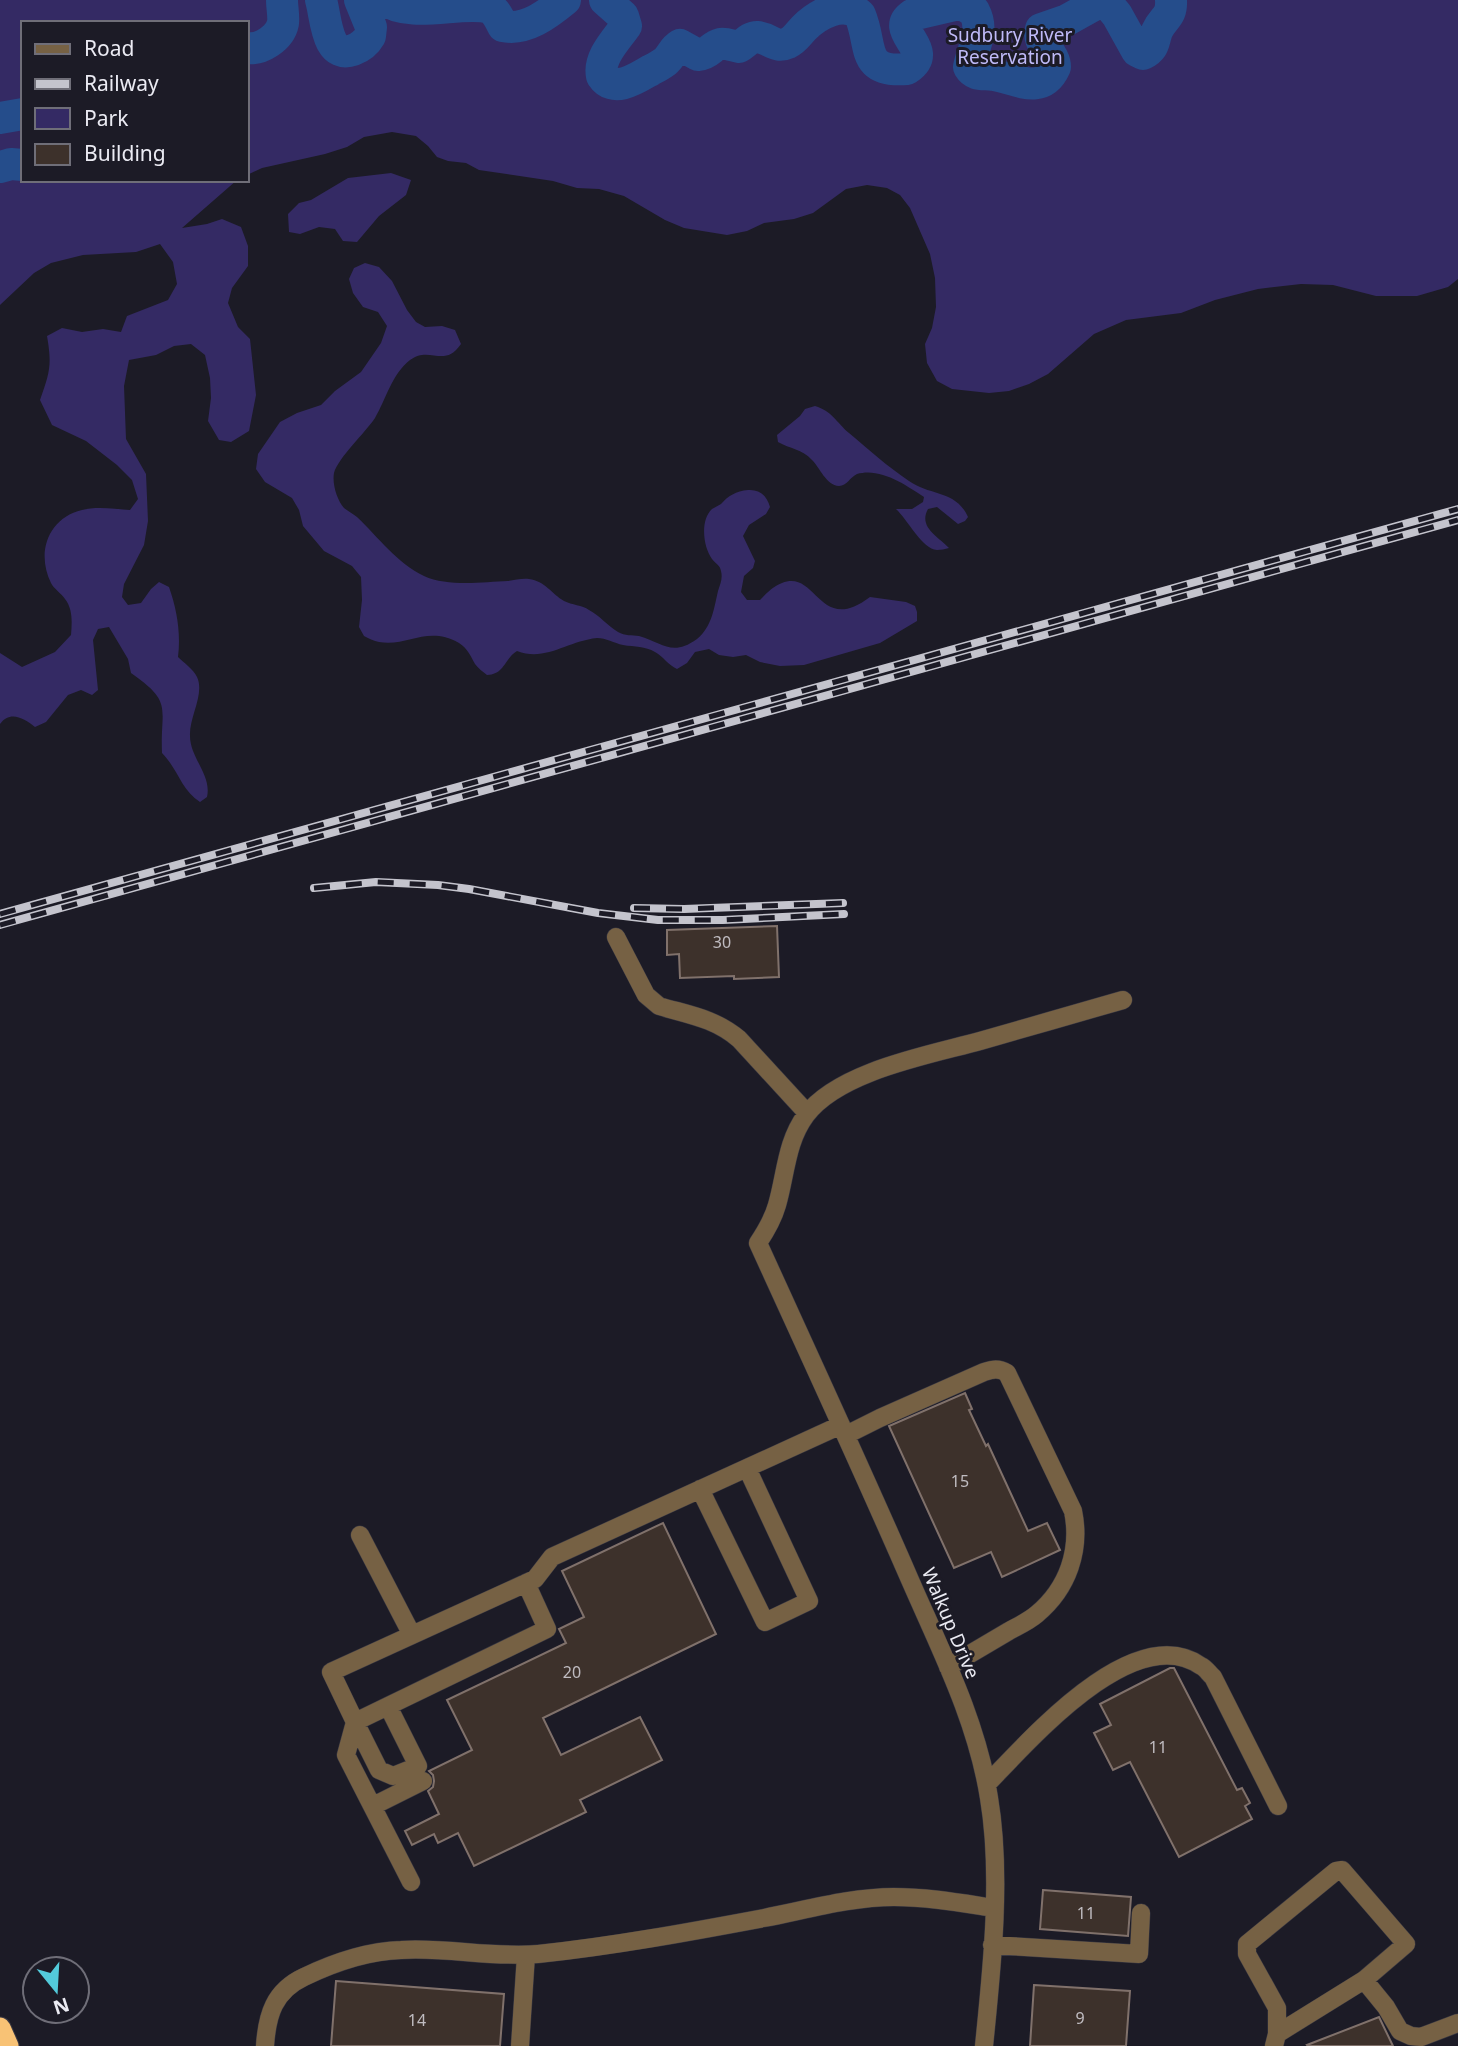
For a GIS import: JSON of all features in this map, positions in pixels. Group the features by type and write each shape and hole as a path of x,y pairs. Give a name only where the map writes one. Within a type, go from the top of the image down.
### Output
{"highway":[{"path":"0,2028 8,2046"}],"street":[{"path":"616,937 652,1002 708,1019 729,1030 807,1113 842,1084 871,1073 1123,1000"},
{"name":"Walkup Drive","path":"807,1113 791,1141 773,1216 758,1243 844,1430 948,1667 978,1744 995,1841 994,1908 984,2046"},
{"path":"388,1706 418,1766 393,1776 379,1770 331,1672 535,1579 552,1558 700,1489 747,1468 880,1418 984,1372 1002,1370 1007,1373 1073,1511 1076,1527 1075,1548 1064,1582 1036,1616 948,1667"},
{"path":"700,1489 765,1622 809,1601 747,1468"},
{"path":"360,1535 412,1635"},
{"path":"411,1882 346,1755 355,1722 547,1629 526,1583"},
{"path":"987,1784 1041,1729 1099,1680 1146,1658 1169,1656 1182,1657 1202,1666 1213,1677 1278,1806"},
{"path":"373,1806 423,1781"},
{"path":"1342,1870 1406,1944 1364,1980 1276,2040 1277,2008 1247,1954 1247,1944 1336,1871 1342,1870"},
{"path":"265,2046 275,2000 300,1978 346,1961 400,1950 526,1955 654,1939 869,1898 933,1899 994,1908"},
{"path":"992,1945 1139,1954 1141,1913"},
{"path":"520,2046 526,1955"},
{"path":"1364,1980 1400,2031 1420,2037 1458,2023"}],"green space":[{"name":"Sudbury River Reservation","path":"0,0 1458,0 1458,279 1448,287 1417,296 1376,296 1333,285 1301,284 1258,289 1215,300 1181,313 1126,320 1094,334 1048,374 1009,391 989,393 952,389 937,381 927,363 925,344 932,328 936,307 935,278 930,254 910,208 900,195 887,188 867,185 846,189 813,213 764,223 747,231 727,235 684,228 624,196 599,189 577,188 553,181 479,170 466,163 448,161 437,157 416,136 392,132 364,137 347,147 262,168 248,175 248,21 21,21 21,182 235,182 182,228 222,219 241,227 248,246 248,266 232,288 228,303 238,327 250,339 256,395 249,431 231,442 219,440 208,421 211,398 205,355 191,344 174,346 156,355 129,360 124,386 126,439 146,474 148,521 144,545 124,584 122,597 128,605 141,603 159,582 169,587 178,622 178,657 193,671 199,684 190,736 193,752 208,789 207,797 200,802 188,792 162,753 163,715 159,699 145,683 131,673 128,659 109,627 98,629 93,640 98,690 92,695 81,690 68,695 46,722 35,727 22,718 13,716 0,724 0,653 22,667 55,652 71,635 72,621 68,603 52,585 47,572 45,549 53,529 70,514 100,508 130,510 138,499 132,480 117,465 86,441 52,425 40,400 49,368 47,336 62,328 82,332 103,329 121,332 127,316 168,300 177,284 173,262 160,244 136,252 83,255 51,263 34,273 0,305"},
{"path":"391,173 411,180 406,195 379,216 357,242 343,241 335,229 319,227 300,234 289,232 288,214 299,203 311,200 348,178"},
{"path":"365,263 379,267 392,281 416,322 425,327 442,326 455,330 461,344 449,355 417,356 404,366 394,379 375,418 341,460 334,473 336,492 344,508 415,571 433,579 455,583 535,580 564,601 593,612 614,630 668,647 681,647 697,639 706,629 712,617 722,577 705,541 704,526 708,514 733,494 752,490 762,494 770,507 766,514 749,525 743,536 755,561 753,568 744,576 741,592 747,600 760,600 776,586 794,581 829,606 840,609 853,607 870,597 906,602 915,606 917,621 880,643 804,665 780,666 760,662 746,655 719,655 709,649 695,652 687,663 677,669 651,650 597,638 547,653 528,654 517,651 501,669 487,675 476,665 465,648 448,638 427,636 389,643 377,642 364,636 359,627 361,577 352,566 324,551 303,526 299,510 292,498 265,482 256,469 258,454 280,422 321,405 361,372 381,343 387,326 378,312 363,307 353,293 349,279 354,268"},
{"path":"815,406 830,414 893,470 917,486 950,498 963,508 968,517 958,524 937,507 928,509 927,526 949,548 937,550 926,545 896,509 912,509 923,502 924,497 909,487 884,475 866,472 857,474 842,486 834,485 808,456 778,442 777,435 805,409"}],"building":[{"path":"777,926 779,977 680,978 679,954 667,955 667,930"},
{"path":"965,1393 972,1409 969,1410 986,1446 988,1444 1028,1531 1047,1523 1060,1550 1002,1577 991,1552 954,1568 889,1426"},
{"path":"663,1523 716,1634 543,1718 561,1755 640,1717 662,1760 580,1800 586,1812 474,1866 458,1833 438,1843 434,1834 412,1845 405,1831 439,1814 428,1791 433,1787 434,1781 429,1771 472,1750 447,1700 566,1643 559,1629 584,1617 562,1571"},
{"path":"1174,1668 1237,1790 1242,1788 1250,1803 1245,1806 1252,1819 1179,1857 1130,1762 1113,1770 1094,1733 1111,1725 1100,1704"},
{"path":"1043,1890 1131,1897 1128,1936 1040,1929"},
{"path":"336,1981 504,1994 500,2046 331,2046"},
{"path":"1034,1985 1130,1991 1126,2046 1030,2046"},
{"path":"1379,2017 1393,2046 1307,2045"}],"waterway":[{"path":"248,48 264,45 278,34 283,23 282,0"},
{"path":"321,0 332,43 337,49 344,51 358,48 370,36 371,27 360,0"},
{"path":"385,0 408,8 490,8 503,26 512,27 536,20 565,0"},
{"path":"605,0 623,16 626,26 609,50 601,69 602,76 613,84 626,83 661,65 680,45 698,55 720,44 739,47 754,37 783,45 793,40 816,18 839,9 854,11 860,15 868,47 875,62 882,67 907,69 915,62 917,55 905,28 906,21 912,15 955,5 963,5 974,11 977,19 978,33 969,67 971,70 1036,83 1050,76 1055,67 1041,39 1041,29 1067,20 1094,5 1108,4 1137,51 1143,54 1152,47 1159,26 1169,14 1171,0"},
{"path":"0,118 21,114"},
{"path":"0,167 21,165"}],"railway":[{"path":"0,914 1458,509"},
{"path":"0,925 1458,520"},
{"path":"314,888 376,882 438,885 598,913 658,920 844,914"},
{"path":"634,908 684,909 843,903"}]}
